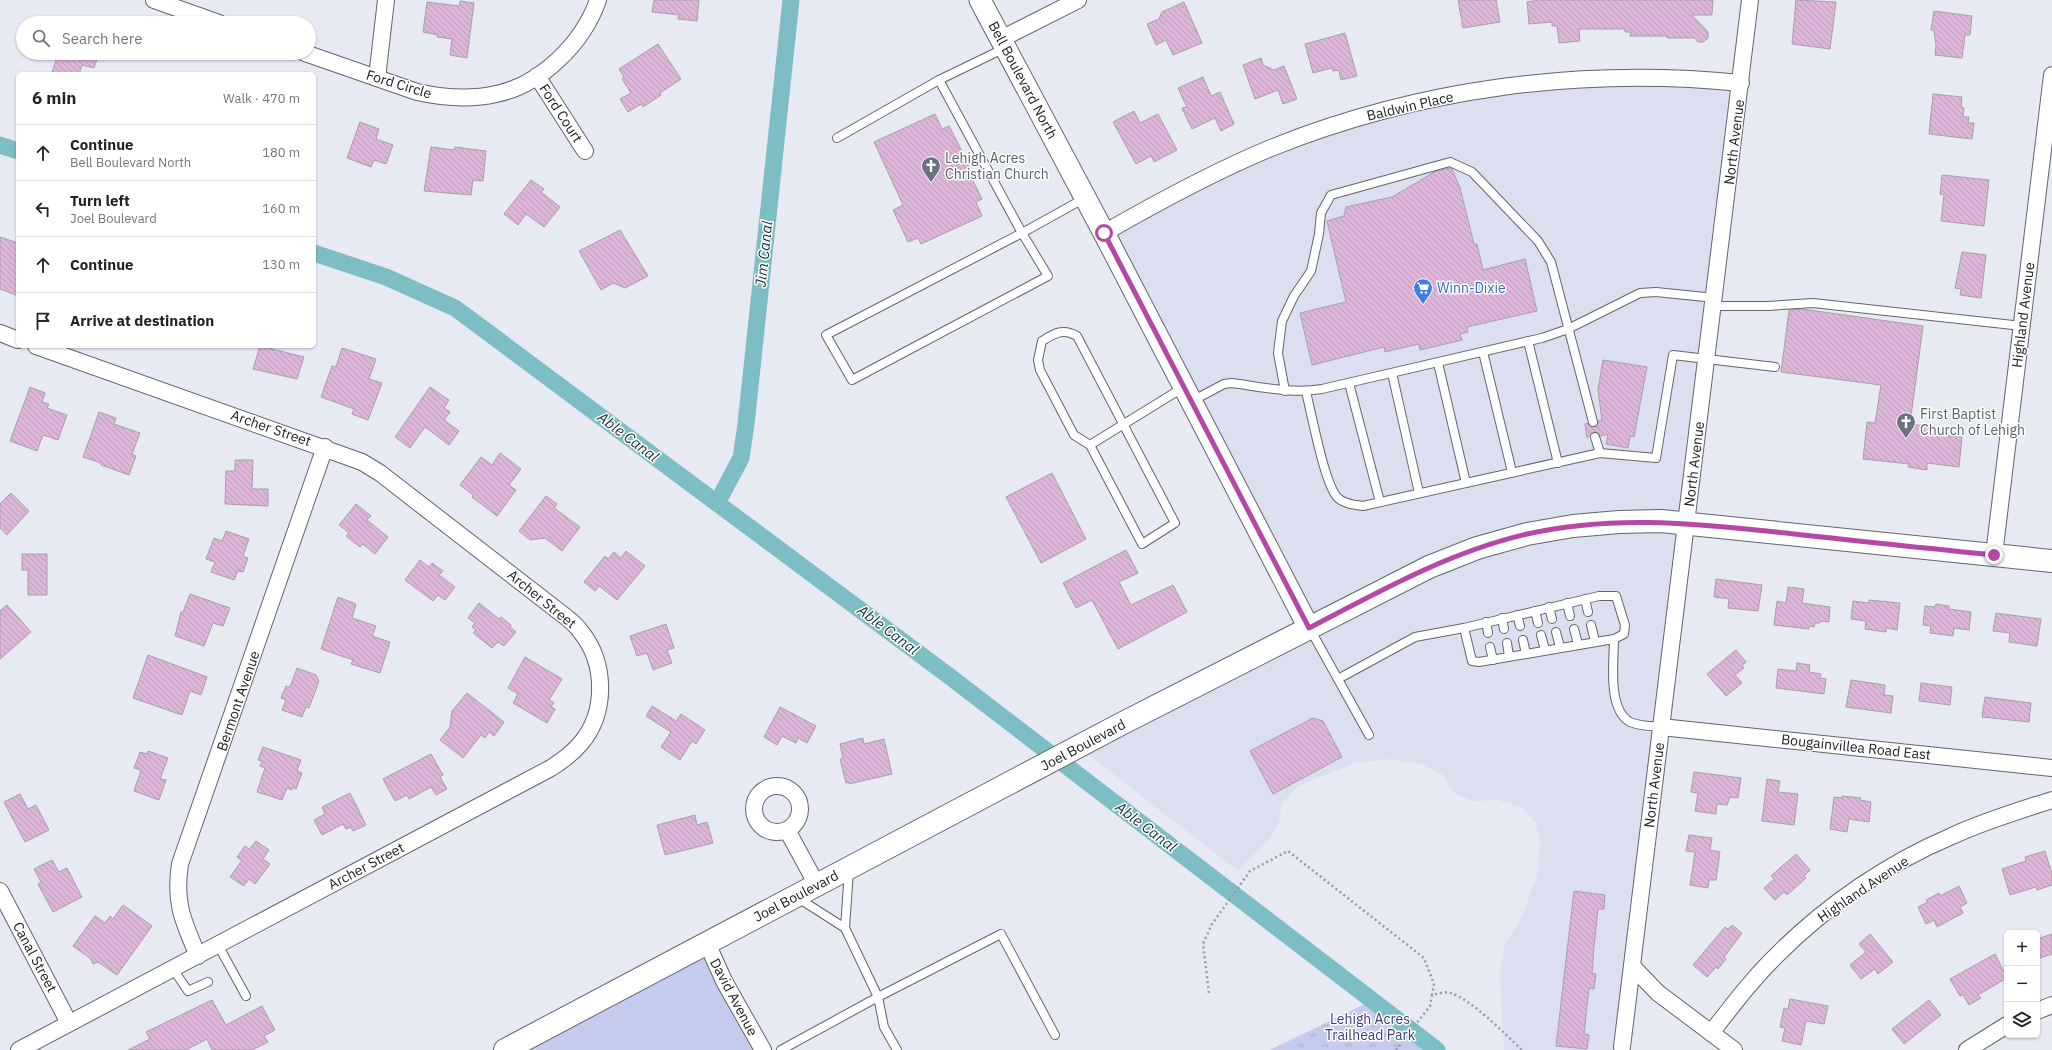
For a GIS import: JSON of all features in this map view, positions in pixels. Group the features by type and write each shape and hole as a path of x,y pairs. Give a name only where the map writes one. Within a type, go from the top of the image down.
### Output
{"main road":[{"name":"Joel Boulevard","path":"505,1050 1085,743 1429,567 1477,548 1527,534 1573,526 1619,522 1686,523 2052,561"}],"street":[{"path":"377,78 386,0"},
{"name":"Ford Circle","path":"316,57 417,92 437,96 468,98 497,94 518,88 558,60 585,26 598,0"},
{"name":"Bell Boulevard North","path":"980,0 1104,233 1309,628"},
{"path":"1003,43 1078,0"},
{"name":"North Avenue","path":"1622,1047 1750,0"},
{"path":"161,1 201,16"},
{"name":"Highland Avenue","path":"1994,555 2052,75"},
{"name":"Ford Court","path":"537,76 585,151"},
{"name":"Baldwin Place","path":"1104,233 1168,197 1217,172 1272,148 1325,129 1392,109 1449,96 1516,85 1565,80 1647,78 1705,79 1741,82"},
{"path":"0,333 16,339"},
{"name":"Archer Street","path":"19,1050 551,768 568,757 582,742 593,724 601,689 599,671 592,649 581,631 566,616 380,473 362,462 325,447 42,348"},
{"name":"Bermont Avenue","path":"198,956 182,918 178,900 177,882 180,864 325,447"},
{"name":"Bougainvillea Road East","path":"1661,727 2052,768"},
{"name":"Highland Avenue","path":"1711,1033 1741,994 1777,955 1808,927 1844,898 1916,853 1952,836 2003,816 2052,800"},
{"path":"787,830 817,885"},
{"name":"Canal Street","path":"0,891 69,1023"},
{"name":"David Avenue","path":"707,943 724,981 763,1050"},
{"path":"1632,966 1658,993 1734,1050"},
{"path":"2040,1010 2052,1005"},
{"path":"1967,1050 2004,1027"}],"lane":[{"path":"837,138 1003,43"},
{"path":"939,80 1022,233 1048,276 852,380 826,335 1022,233 1085,198"},
{"path":"1285,391 1278,353 1282,321 1294,296 1311,271 1319,234 1321,213 1331,195 1450,162 1472,172 1538,241 1552,262 1593,422"},
{"path":"1090,445 1123,424 1188,394 1224,384 1232,383 1285,391 1306,392 1349,383 1528,342 1568,329 1640,293 1656,292 1714,302 1768,306 1813,303 2022,326"},
{"path":"1069,331 1077,336 1175,522 1142,544 1090,445 1074,435 1040,370 1038,360 1042,341 1057,332 1069,331"},
{"path":"1528,342 1558,462"},
{"path":"1483,352 1512,472"},
{"path":"1306,392 1329,485 1338,498 1351,504 1363,506 1512,472 1600,454 1656,458 1673,355 1775,367"},
{"path":"1438,363 1466,483"},
{"path":"1392,373 1419,493"},
{"path":"1349,383 1380,502"},
{"path":"1595,437 1600,454"},
{"path":"1338,679 1415,637 1464,628 1599,596 1616,596 1625,625 1624,634 1614,639 1560,647 1493,660 1472,661 1464,628"},
{"path":"1585,599 1588,612"},
{"path":"1567,603 1570,616"},
{"path":"1549,607 1552,619"},
{"path":"1535,611 1538,623"},
{"path":"1518,615 1520,626"},
{"path":"1502,618 1504,629"},
{"path":"1486,622 1488,633"},
{"path":"1591,625 1595,641"},
{"path":"1309,628 1370,735"},
{"path":"1574,629 1578,644"},
{"path":"1556,632 1560,647"},
{"path":"1541,635 1544,650"},
{"path":"1614,639 1614,700 1620,712 1629,721 1638,725 1661,727"},
{"path":"1523,640 1526,654"},
{"path":"1507,643 1509,656"},
{"path":"1490,647 1493,660"},
{"path":"849,869 845,928 878,997 884,1027 897,1050"},
{"path":"795,897 845,928"},
{"path":"781,1050 878,997 1001,934 1055,1035"},
{"path":"218,945 246,996"},
{"path":"174,969 188,991 208,982"}],"path":[{"path":"1209,994 1203,944 1212,924 1250,871 1288,851 1424,958 1434,984 1430,1006 1396,1050"},
{"path":"1432,995 1451,993 1471,1005 1522,1050"}],"shaded area":[{"path":"1734,76 1688,513 1661,512 1387,577 1371,583 1313,615 1109,223 1410,98"},
{"path":"1619,532 1685,532 1616,1050 1504,1050 1500,974 1505,943 1519,923 1537,876 1540,845 1536,823 1521,807 1498,800 1474,801 1457,795 1449,787 1445,776 1423,765 1387,759 1355,763 1296,787 1282,804 1278,825 1271,837 1238,871 1086,753 1408,586 1480,557 1529,543 1574,535"}],"green space":[{"path":"703,956 755,1050 525,1050"},
{"name":"Lehigh Acres Trailhead Park","path":"1373,1000 1437,1050 1270,1050"}],"building":[{"path":"654,0 699,0 697,21 678,19 679,15 652,12"},
{"path":"1458,0 1496,0 1500,22 1463,28"},
{"path":"1539,0 1713,0 1712,15 1692,15 1708,32 1708,38 1703,42 1698,42 1695,38 1630,36 1631,32 1625,32 1625,29 1579,29 1580,41 1559,43 1557,26 1552,26 1552,22 1529,24 1527,2"},
{"path":"1796,0 1836,2 1830,49 1792,44"},
{"path":"460,1 474,3 467,58 450,55 452,39 437,37 438,35 423,32 427,2 459,6"},
{"path":"1184,2 1202,43 1173,55 1166,40 1156,45 1147,24 1159,19 1162,12"},
{"path":"1934,11 1972,16 1970,35 1965,35 1962,58 1935,55 1936,45 1934,30 1931,30"},
{"path":"1345,33 1357,76 1341,80 1339,70 1333,71 1332,68 1313,73 1305,44"},
{"path":"658,44 681,79 643,107 641,104 628,112 620,99 631,93 622,79 624,77 619,69"},
{"path":"1261,58 1263,65 1274,70 1284,66 1297,99 1283,104 1278,90 1255,99 1243,65"},
{"path":"56,60 97,60 94,68 82,65 80,72 52,72"},
{"path":"1203,77 1211,96 1220,92 1234,124 1221,131 1215,118 1192,129 1182,108 1187,107 1178,88"},
{"path":"1933,94 1962,97 1961,107 1964,108 1963,117 1969,117 1968,123 1974,123 1972,139 1929,134"},
{"path":"1134,111 1140,123 1158,114 1177,150 1154,162 1151,156 1136,164 1113,122"},
{"path":"935,114 942,129 949,126 962,151 971,172 969,173 982,199 976,202 982,216 921,244 918,238 908,242 893,210 903,205 874,142"},
{"path":"360,122 379,129 376,139 393,145 386,164 374,160 371,167 347,158"},
{"path":"431,147 454,150 455,147 486,151 483,181 473,180 471,195 424,191"},
{"path":"1450,168 1452,169 1460,188 1474,244 1477,244 1483,270 1525,259 1537,311 1467,327 1468,332 1460,334 1462,340 1420,350 1419,344 1385,352 1384,347 1312,365 1300,313 1346,302 1327,221 1344,216 1346,207 1392,197 1436,171"},
{"path":"1942,175 1989,180 1984,226 1941,221 1944,195 1940,194"},
{"path":"531,180 544,189 541,192 560,207 544,227 526,214 518,225 504,214"},
{"path":"620,230 648,276 625,288 613,283 601,290 579,251"},
{"path":"0,237 16,242 16,295 0,289"},
{"path":"1962,252 1986,255 1981,298 1960,295 1961,289 1955,288"},
{"path":"1802,309 1923,326 1910,424 1932,427 1931,434 1962,437 1959,467 1927,463 1927,470 1908,467 1909,464 1863,459 1867,422 1875,423 1881,385 1781,372 1789,310"},
{"path":"259,348 268,348 304,357 297,379 253,369"},
{"path":"342,348 376,359 369,379 382,383 368,420 352,414 354,409 321,397 332,366 336,367"},
{"path":"1603,360 1647,367 1634,437 1630,436 1628,448 1606,444 1608,434 1600,436 1598,433 1594,432 1587,438 1585,424 1588,423 1594,427 1597,426 1598,421 1602,420 1598,390"},
{"path":"30,387 45,393 42,402 49,404 47,408 67,415 58,440 43,435 37,451 10,441"},
{"path":"430,387 449,400 444,408 450,412 444,420 459,431 449,445 425,427 410,448 395,437"},
{"path":"99,412 116,418 114,424 140,433 132,454 136,456 129,475 83,457"},
{"path":"500,453 521,469 509,485 516,490 497,516 472,497 473,495 460,485 481,457 492,465"},
{"path":"235,460 253,460 252,489 268,489 268,506 225,504 226,471 235,471"},
{"path":"1052,473 1086,539 1041,563 1006,497"},
{"path":"11,493 29,511 7,535 0,528 0,504"},
{"path":"546,496 557,504 554,508 580,527 562,551 545,538 530,540 519,531"},
{"path":"356,504 371,516 367,520 388,537 375,554 363,544 360,547 346,536 349,533 339,525"},
{"path":"226,531 249,539 243,556 248,558 243,572 238,571 234,580 211,572 215,562 206,559 214,538 222,541"},
{"path":"1126,550 1138,573 1119,582 1131,605 1173,585 1187,612 1118,649 1092,600 1076,608 1063,583"},
{"path":"626,551 645,566 617,600 599,586 595,591 584,582 605,556 608,559 614,552 621,558"},
{"path":"22,554 47,554 47,595 28,595 28,570 22,570"},
{"path":"420,560 429,567 432,563 443,571 439,575 455,587 445,600 438,595 433,601 405,580"},
{"path":"1716,579 1762,585 1758,611 1728,608 1729,599 1714,597"},
{"path":"1788,587 1804,589 1802,603 1830,607 1829,622 1820,621 1820,623 1815,623 1814,627 1809,626 1809,629 1774,625 1777,601 1786,603"},
{"path":"190,594 230,608 223,626 213,623 204,646 175,636 181,612 183,612"},
{"path":"338,597 356,604 352,618 376,626 372,636 390,642 380,673 351,664 353,660 321,649"},
{"path":"1869,600 1900,603 1897,630 1886,628 1886,632 1865,629 1866,621 1851,619 1853,601 1869,603"},
{"path":"479,603 499,619 501,617 511,625 510,627 516,632 504,646 498,642 492,648 473,633 476,630 472,627 475,623 468,618"},
{"path":"1936,604 1949,606 1949,609 1971,612 1969,630 1954,628 1953,636 1930,633 1931,626 1923,625 1925,606 1935,607"},
{"path":"7,605 31,632 0,659 0,611"},
{"path":"1996,613 2041,619 2037,646 2009,642 2010,633 1993,631"},
{"path":"666,624 674,648 667,650 672,663 653,670 647,653 637,656 630,636"},
{"path":"1736,650 1746,662 1742,665 1744,668 1735,675 1742,683 1726,696 1707,674"},
{"path":"148,655 207,677 201,695 190,691 182,715 133,698"},
{"path":"525,657 562,679 549,700 554,703 551,707 555,709 547,723 513,703 518,694 508,688"},
{"path":"1797,663 1810,665 1809,672 1821,674 1820,678 1826,679 1824,694 1776,688 1778,669 1796,671"},
{"path":"297,668 316,675 319,681 309,708 306,707 302,717 282,710 286,700 281,698 286,686 290,687"},
{"path":"1851,680 1885,685 1884,695 1893,696 1891,713 1846,707"},
{"path":"1921,683 1952,687 1950,705 1919,701"},
{"path":"467,693 504,722 494,736 489,732 485,738 481,735 463,758 440,740 450,727 452,711"},
{"path":"1985,697 2031,703 2029,722 1982,717"},
{"path":"652,706 676,721 681,714 705,730 696,744 692,741 680,760 661,747 671,732 646,716"},
{"path":"780,707 816,726 807,743 798,738 796,743 782,736 777,745 764,737"},
{"path":"1313,718 1323,721 1342,757 1273,794 1250,751"},
{"path":"863,738 864,744 884,739 892,774 849,784 849,782 846,783 840,759 843,758 840,744"},
{"path":"263,747 301,760 297,771 302,773 296,789 293,787 292,790 287,788 282,800 257,792 265,768 260,766 262,761 258,760"},
{"path":"148,751 168,758 160,779 166,780 159,800 134,791 141,770 134,768 140,752 147,754"},
{"path":"431,754 443,775 440,777 447,789 436,795 431,787 409,799 407,795 395,801 383,779"},
{"path":"1694,772 1741,778 1738,798 1730,797 1727,805 1717,804 1716,814 1695,811 1698,793 1691,792"},
{"path":"1767,779 1780,781 1778,792 1798,794 1794,825 1762,821"},
{"path":"350,793 366,825 353,831 351,827 346,829 343,824 322,835 314,820 325,814 322,807"},
{"path":"20,794 28,809 36,805 49,830 25,842 4,802"},
{"path":"1842,796 1861,798 1860,800 1871,802 1869,822 1849,819 1847,832 1830,829 1834,797 1842,798"},
{"path":"695,815 697,825 707,822 713,843 665,855 657,825"},
{"path":"1689,835 1712,838 1710,850 1720,852 1716,880 1709,880 1708,888 1690,885 1695,852 1686,851"},
{"path":"256,841 269,850 263,859 270,864 255,884 249,879 244,886 230,877 242,860 237,857 245,846 249,849"},
{"path":"2045,851 2052,874 2052,885 2037,890 2036,887 2010,895 2002,869 2026,861 2025,857"},
{"path":"1796,854 1810,870 1804,876 1806,878 1787,895 1784,892 1775,900 1764,888 1774,879 1771,876"},
{"path":"52,860 59,872 67,868 82,897 53,912 38,884 41,882 34,869"},
{"path":"1959,886 1967,903 1960,907 1963,913 1937,927 1934,920 1926,924 1918,907 1928,902 1926,900 1939,893 1940,896"},
{"path":"1574,891 1605,895 1604,909 1598,909 1592,973 1596,974 1594,989 1589,988 1584,1034 1589,1035 1587,1049 1556,1046"},
{"path":"123,905 152,926 117,975 98,962 93,964 91,959 73,946 95,916 105,923 110,916 113,919"},
{"path":"1732,925 1742,933 1724,957 1726,959 1718,969 1716,967 1707,977 1693,965 1725,927 1728,929"},
{"path":"1870,934 1893,962 1878,974 1875,969 1861,979 1850,965 1866,952 1859,944"},
{"path":"2052,934 2052,954 2040,958 2040,938"},
{"path":"1995,954 2004,972 2004,980 1978,995 1981,998 1969,1005 1963,995 1960,996 1950,979"},
{"path":"1790,999 1828,1006 1824,1024 1806,1021 1801,1045 1782,1041 1785,1028 1780,1027 1784,1008 1788,1009"},
{"path":"212,1000 226,1025 262,1006 275,1030 264,1036 268,1042 252,1050 212,1050 207,1039 186,1050 128,1050 150,1039 146,1032"},
{"path":"1929,1000 1941,1015 1904,1044 1892,1029"}],"waterway":[{"name":"Jim Canal","path":"717,503 741,458 746,424 791,0"},
{"name":"Able Canal","path":"0,145 16,150"},
{"name":"Able Canal","path":"316,254 386,277 455,308 949,676 1437,1050"}],"place":[{"name":"Lehigh Acres Christian Church","path":"931,183"},
{"name":"Winn-Dixie","path":"1423,305"},
{"name":"First Baptist Church of Lehigh","path":"1906,439"}],"route":[{"path":"1104,233 1286,580 1309,628 1405,578 1477,548 1527,534 1573,526 1619,522 1661,521 1994,555"}]}
